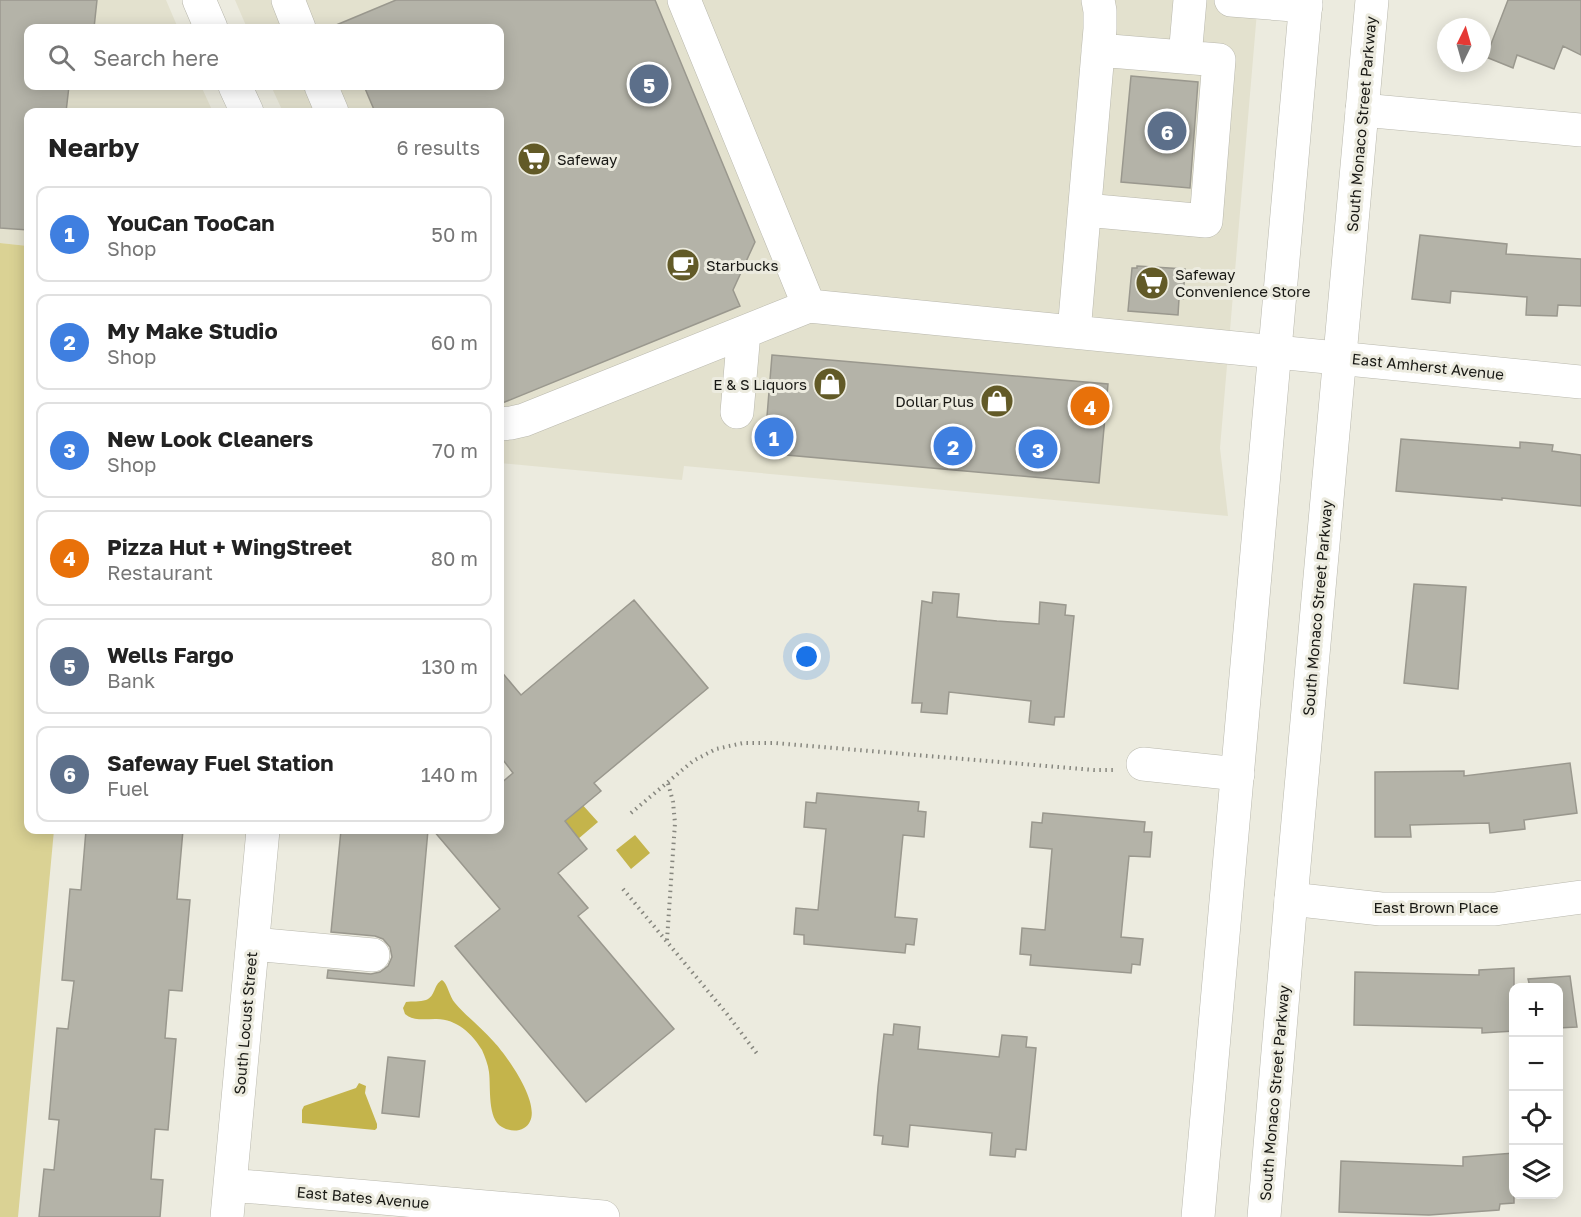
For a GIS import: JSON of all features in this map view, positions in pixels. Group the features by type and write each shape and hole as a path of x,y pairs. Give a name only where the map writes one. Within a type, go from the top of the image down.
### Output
{"main road":[{"path":"199,0 209,24"},
{"path":"288,0 297,24"},
{"path":"504,424 524,420 809,306 684,0"},
{"path":"1074,332 1098,50 1100,16 1098,0"},
{"path":"1185,57 1190,0"},
{"path":"1198,1217 1306,3 1231,0"},
{"name":"South Monaco Street Parkway","path":"1264,1217 1372,0"},
{"path":"1085,210 1206,221 1219,60 1098,50"},
{"path":"237,90 245,108"},
{"path":"323,90 330,108"},
{"path":"1362,110 1581,130"},
{"name":"East Amherst Avenue","path":"809,306 1581,381"},
{"path":"738,412 744,332"},
{"path":"1143,764 1238,774"},
{"name":"South Locust Street","path":"229,1201 263,834"},
{"name":"East Brown Place","path":"1291,899 1381,909 1495,909 1581,897"},
{"path":"252,953 364,964"},
{"name":"East Bates Avenue","path":"229,1201 603,1217"}],"path":[{"path":"631,813 693,761 716,748 728,745 787,744 1094,770 1121,769 1143,764"},
{"path":"667,941 675,823 668,783"},
{"path":"623,890 727,1014 758,1055"}],"shaded area":[{"path":"0,0 166,0 176,24 24,24 24,90 203,90 211,108 24,108 24,246 0,243"},
{"path":"235,0 1258,0 1220,448 1228,516 684,466 682,480 504,463 504,108 281,108 273,90 504,90 504,24 245,24"},
{"path":"0,243 24,246 24,834 54,834 18,1217 0,1217"},
{"path":"580,802 598,822 544,868 532,821"},
{"path":"635,835 650,853 631,869 616,850"},
{"path":"442,980 455,1003 500,1049 516,1071 532,1110 530,1121 524,1128 510,1130 497,1123 492,1110 487,1063 482,1050 468,1032 442,1019 415,1019 405,1014 403,1008 406,1002 424,1001 429,998"},
{"path":"359,1083 366,1086 365,1093 377,1124 375,1130 302,1123 304,1106 356,1088"}],"building":[{"path":"0,0 97,0 94,24 24,24 24,90 69,90 66,108 24,108 24,230 0,228"},
{"path":"396,0 655,0 755,242 733,290 740,306 504,402 504,108 373,108 366,90 504,90 504,24 339,24"},
{"path":"1508,0 1581,0 1581,55 1563,46 1554,69 1517,55 1513,68 1491,59 1491,44"},
{"path":"1131,76 1198,82 1190,188 1121,182"},
{"path":"1420,235 1507,244 1506,254 1581,259 1581,306 1558,305 1557,316 1526,315 1527,297 1451,291 1450,303 1412,299"},
{"path":"1137,266 1185,269 1183,299 1179,299 1178,315 1128,311 1132,268 1137,268"},
{"path":"772,355 1108,384 1099,483 764,453"},
{"path":"1401,439 1520,448 1520,442 1553,445 1552,451 1581,455 1581,506 1396,491"},
{"path":"1414,584 1466,587 1458,689 1404,683"},
{"path":"933,592 959,594 957,617 997,621 1039,624 1040,602 1066,605 1065,615 1074,616 1064,717 1055,717 1054,725 1029,722 1031,701 949,692 947,714 921,712 922,703 912,703 922,601 932,603"},
{"path":"634,600 708,688 594,783 601,791 565,821 587,849 558,873 588,908 578,916 674,1029 586,1102 455,946 500,909 436,834 504,834 504,781 513,773 504,761 504,675 521,695"},
{"path":"1570,763 1577,813 1524,820 1525,829 1490,833 1489,823 1410,825 1411,837 1375,837 1375,772 1464,771 1464,776"},
{"path":"817,793 919,802 918,811 926,812 924,837 903,835 895,917 917,919 914,945 906,944 905,953 804,944 804,935 794,934 796,908 818,910 826,829 804,827 806,802 816,803"},
{"path":"1043,813 1145,822 1144,832 1152,832 1150,857 1129,856 1121,937 1143,939 1140,965 1132,964 1131,973 1030,965 1031,955 1020,954 1022,928 1045,930 1052,849 1030,847 1032,822 1042,823"},
{"path":"86,834 183,834 177,899 190,900 182,991 169,990 165,1038 176,1039 168,1130 155,1129 151,1179 163,1180 160,1217 39,1217 44,1169 54,1170 59,1120 49,1119 57,1028 68,1029 74,981 62,980 70,889 81,890"},
{"path":"341,834 428,834 414,986 327,978 328,970 371,974 380,972 388,966 392,957 390,947 383,939 375,936 331,932"},
{"path":"1514,968 1514,983 1509,983 1509,1031 1482,1033 1482,1028 1354,1025 1355,972 1479,975 1479,970"},
{"path":"1570,976 1577,1027 1563,1028 1563,983 1529,983 1528,979"},
{"path":"894,1024 920,1027 918,1049 999,1057 1002,1035 1027,1037 1026,1047 1036,1048 1026,1150 1016,1149 1015,1157 990,1155 992,1133 910,1125 908,1147 882,1144 883,1136 874,1135 878,1087 884,1034 893,1035"},
{"path":"388,1057 425,1061 419,1117 382,1113"},
{"path":"1509,1153 1509,1199 1514,1199 1514,1203 1500,1204 1499,1210 1429,1215 1339,1212 1341,1161 1463,1166 1463,1157"}],"place":[{"name":"Wells Fargo","path":"649,84"},
{"name":"Safeway Fuel Station","path":"1167,131"},
{"name":"Safeway","path":"534,159"},
{"name":"Starbucks","path":"683,265"},
{"name":"Safeway Convenience Store","path":"1152,283"},
{"name":"E & S Liquors","path":"830,384"},
{"name":"Dollar Plus","path":"997,401"},
{"name":"Pizza Hut + WingStreet","path":"1090,406"},
{"name":"YouCan TooCan","path":"774,437"},
{"name":"My Make Studio","path":"953,446"},
{"name":"New Look Cleaners","path":"1038,449"}]}
